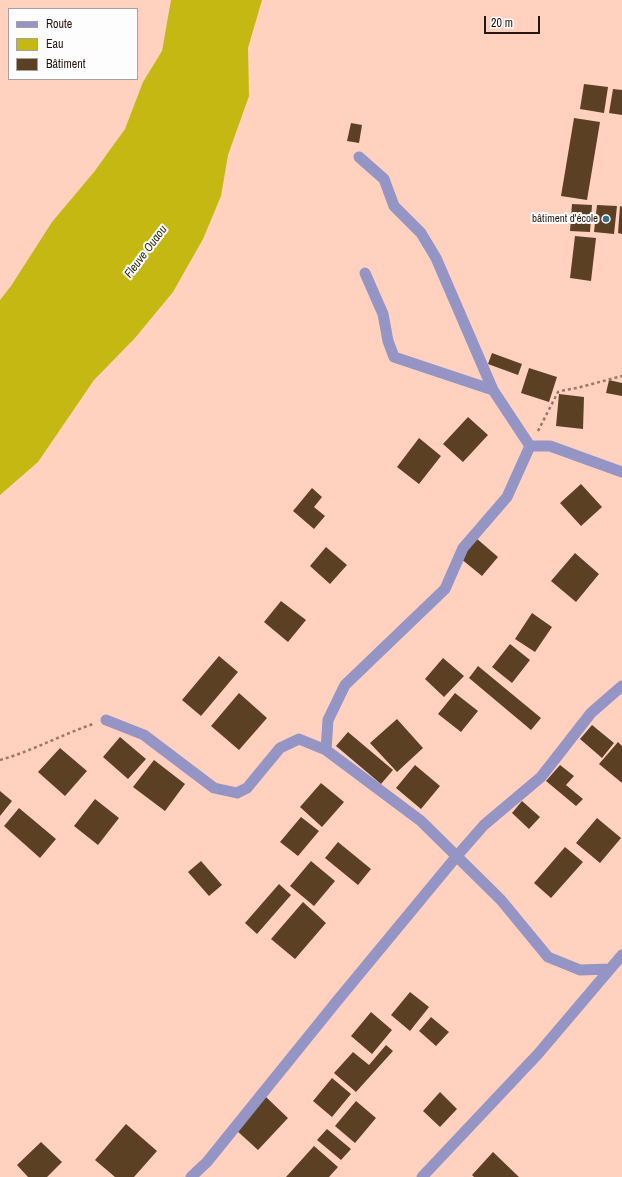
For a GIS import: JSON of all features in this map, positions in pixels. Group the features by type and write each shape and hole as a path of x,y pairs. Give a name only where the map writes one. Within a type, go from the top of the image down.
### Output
{"street":[{"path":"359,158 384,179 394,206 421,233 436,258 493,390 530,446"},
{"path":"365,273 383,314 388,341 394,357 493,390"},
{"path":"530,446 550,446 622,472"},
{"path":"326,750 328,720 345,685 445,589 463,548 506,497 530,446"},
{"path":"191,1177 208,1162 337,1001 484,825 541,777 591,714 622,686"},
{"path":"106,720 144,735 214,788 237,793 247,788 280,748 299,739 326,750 421,821 500,900 548,957 580,970 610,969"},
{"path":"422,1177 538,1054 622,956"}],"path":[{"path":"530,446 558,392 622,376"},
{"path":"0,760 23,753 70,732 106,720"}],"water":[{"name":"Fleuve Ouaou","path":"171,0 262,0 248,48 249,96 228,155 221,196 203,239 173,292 135,338 94,380 38,462 0,495 0,300 11,286 52,222 94,172 125,129 143,82 162,51"}],"building":[{"path":"584,84 608,87 604,113 580,109"},
{"path":"613,89 622,90 622,115 609,113"},
{"path":"574,118 600,122 587,200 561,196"},
{"path":"351,123 362,125 359,143 347,141"},
{"path":"572,204 592,205 590,232 570,231"},
{"name":"bâtiment d'école","path":"597,205 617,206 614,234 594,232"},
{"path":"620,206 622,207 622,234 618,233"},
{"path":"575,236 596,238 591,281 570,278"},
{"path":"492,353 522,364 518,375 488,364"},
{"path":"529,368 557,377 549,402 521,393"},
{"path":"609,380 622,383 622,396 606,393"},
{"path":"559,394 584,397 583,429 556,426"},
{"path":"468,417 488,435 463,462 443,444"},
{"path":"419,438 441,456 419,484 397,467"},
{"path":"581,484 602,507 581,526 560,503"},
{"path":"312,488 322,497 314,507 325,516 314,529 293,511"},
{"path":"476,538 498,557 482,576 460,558"},
{"path":"326,547 347,565 330,584 310,566"},
{"path":"575,553 599,574 576,602 551,581"},
{"path":"281,601 306,620 288,642 264,622"},
{"path":"532,613 552,627 535,652 515,639"},
{"path":"510,644 530,660 512,683 492,667"},
{"path":"219,656 238,672 201,716 182,700"},
{"path":"443,658 464,676 444,697 425,679"},
{"path":"478,666 541,718 531,730 469,678"},
{"path":"239,693 267,718 239,750 211,726"},
{"path":"455,693 478,711 461,732 438,714"},
{"path":"397,719 423,748 397,772 370,743"},
{"path":"592,725 614,743 602,758 580,739"},
{"path":"348,732 393,770 381,784 336,746"},
{"path":"120,737 146,759 128,779 103,757"},
{"path":"618,742 622,746 622,783 599,764"},
{"path":"60,748 87,771 65,796 38,772"},
{"path":"154,760 185,784 165,811 133,787"},
{"path":"415,765 440,786 421,809 396,788"},
{"path":"560,765 574,776 566,785 583,799 576,806 546,781"},
{"path":"321,783 344,802 322,827 300,807"},
{"path":"0,791 12,801 0,816"},
{"path":"95,799 119,818 98,845 74,826"},
{"path":"522,801 540,817 529,829 512,813"},
{"path":"19,808 56,839 40,858 4,826"},
{"path":"301,817 319,831 298,856 280,842"},
{"path":"597,818 621,838 600,863 576,843"},
{"path":"338,842 371,869 358,885 325,858"},
{"path":"565,847 583,862 551,898 534,883"},
{"path":"201,861 222,885 209,896 188,872"},
{"path":"311,861 335,881 314,906 290,886"},
{"path":"279,884 291,895 257,934 245,923"},
{"path":"303,902 326,923 295,959 271,939"},
{"path":"410,992 429,1007 410,1031 391,1015"},
{"path":"371,1012 392,1030 372,1054 351,1036"},
{"path":"431,1017 449,1032 436,1046 419,1031"},
{"path":"386,1045 393,1051 356,1092 334,1073 353,1052 369,1065"},
{"path":"332,1078 351,1094 332,1117 313,1101"},
{"path":"440,1092 457,1109 440,1127 423,1111"},
{"path":"266,1097 288,1118 258,1150 235,1129"},
{"path":"356,1101 376,1118 355,1143 335,1126"},
{"path":"126,1124 157,1151 134,1177 115,1177 95,1160"},
{"path":"327,1129 351,1149 341,1160 317,1140"},
{"path":"41,1142 62,1162 47,1177 28,1177 17,1165"},
{"path":"314,1146 338,1167 329,1177 286,1177"},
{"path":"493,1152 519,1177 474,1177 472,1175"}],"place":[{"name":"bâtiment d'école","path":"606,219"}]}
